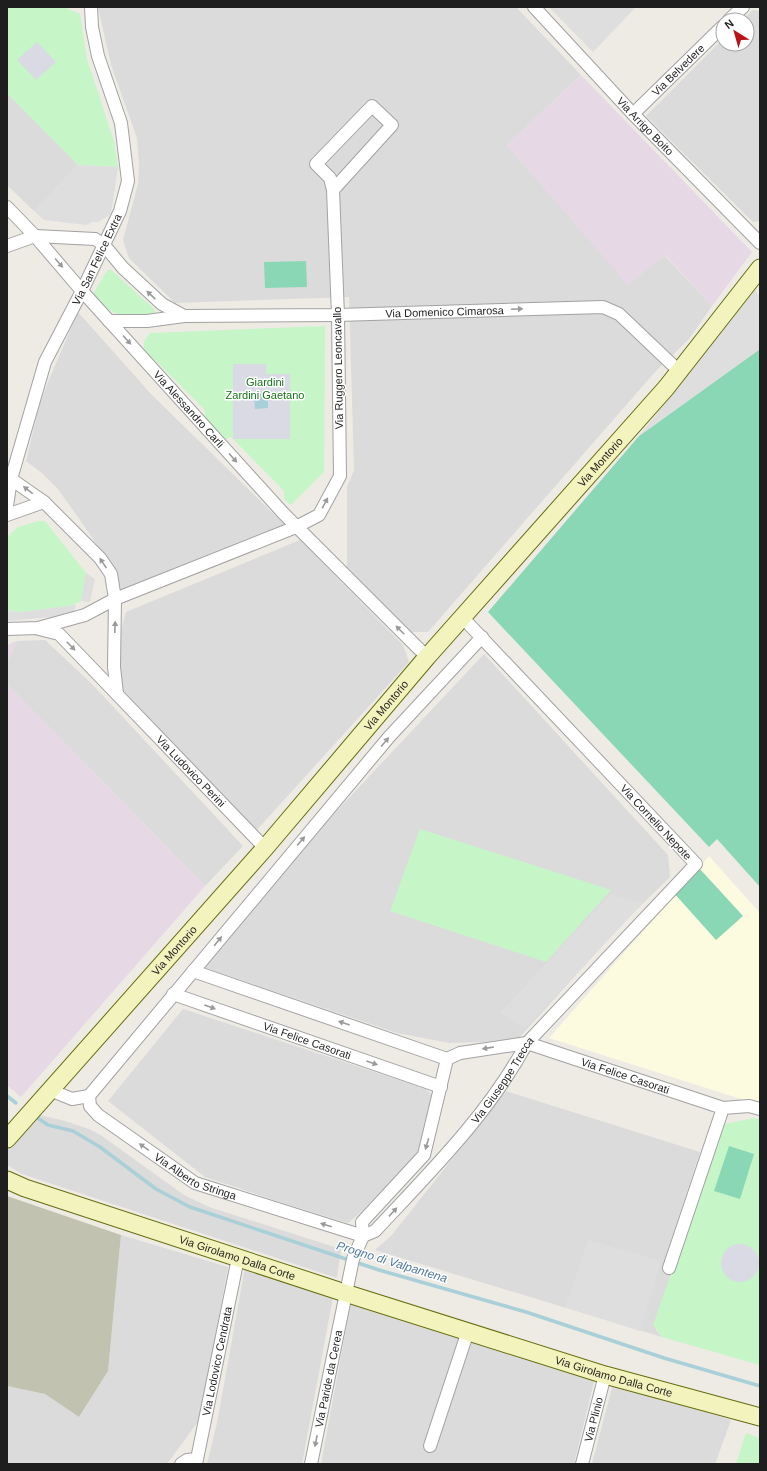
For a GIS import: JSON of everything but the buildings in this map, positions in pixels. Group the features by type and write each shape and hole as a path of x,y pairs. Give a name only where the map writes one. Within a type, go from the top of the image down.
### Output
{"street":[{"name":"Via San Felice Extra","path":"7,506 9,480 45,362 104,245 121,207 128,181 121,123 98,56 92,27 91,7"},
{"name":"Via Arrigo Boito","path":"534,7 633,114 760,243"},
{"name":"Via Belvedere","path":"633,114 715,34"},
{"name":"Via Ruggero Leoncavallo","path":"296,527 319,515 340,476 338,314 333,190 330,178 316,164 372,106 392,125 333,190"},
{"name":"Via Alessandro Carli","path":"7,207 35,236 82,291 296,527 428,657"},
{"path":"7,246 35,236 95,239 104,245"},
{"name":"Via Domenico Cimarosa","path":"104,245 123,268 162,304 184,316"},
{"name":"Via Montorio","path":"7,1139 265,848 428,657 680,372 760,268"},
{"name":"Via Domenico Cimarosa","path":"109,321 147,322 184,316 338,314 603,307 619,314 680,372"},
{"path":"9,480 44,502 100,558 111,574 115,599 114,668 117,694"},
{"path":"7,515 44,502"},
{"path":"7,629 38,628 85,615 115,599 160,583 296,527"},
{"name":"Via Cornelio Nepote","path":"463,618 696,864 527,1043"},
{"name":"Via Ludovico Perini","path":"38,628 59,634 265,848"},
{"path":"50,1090 72,1099 89,1096 389,737 482,637"},
{"path":"193,971 447,1059 424,1155 362,1222 363,1236 353,1259 345,1293"},
{"name":"Via Felice Casorati","path":"173,994 441,1087"},
{"name":"Via Giuseppe Trecca","path":"447,1059 460,1053 527,1043"},
{"name":"Via Giuseppe Trecca","path":"363,1236 375,1232 452,1148 508,1076 527,1043"},
{"name":"Via Felice Casorati","path":"527,1043 723,1108 749,1106 760,1109"},
{"name":"Via Alberto Stringa","path":"89,1096 90,1106 98,1115 195,1183 363,1236"},
{"path":"669,1268 723,1108"},
{"name":"Via Girolamo Dalla Corte","path":"7,1180 25,1188 468,1332 605,1374 760,1417"},
{"name":"Via Lodovico Cendrata","path":"196,1461 238,1258"},
{"name":"Via Paride da Cerea","path":"311,1464 345,1293"},
{"path":"430,1446 468,1332"},
{"name":"Via Plinio","path":"582,1464 605,1374"},
{"path":"181,1464 187,1460 196,1461"}],"shaded area":[{"path":"98,7 516,7 581,75 507,145 628,284 664,255 712,306 689,339 655,372 428,632 411,632 347,567 347,487 354,470 349,297 175,303 129,258 123,240 138,184 139,164 137,138 111,65"},
{"path":"549,7 636,7 593,52"},
{"path":"753,10 760,11 760,221 753,222 646,116 715,47 715,52 755,52 755,12 751,12"},
{"path":"37,42 56,62 36,80 17,60"},
{"path":"581,75 752,252 712,306 665,255 628,285 507,145"},
{"path":"7,93 78,165 34,211 7,185"},
{"path":"78,165 118,167 111,214 98,222 92,222 86,225 44,220 34,211"},
{"path":"755,290 760,297 760,349 639,436"},
{"path":"78,312 151,394 286,526 123,594 109,563 57,488 43,474 26,461 39,407"},
{"path":"233,364 266,364 266,374 290,374 290,439 233,439"},
{"path":"300,540 403,645 409,662 255,832 109,675 126,612"},
{"path":"86,573 95,579 90,602 81,601"},
{"path":"76,605 73,615 7,621 7,611 22,612"},
{"path":"45,640 92,684 243,846 205,886 7,684 7,662 17,641"},
{"path":"17,641 7,662 7,645"},
{"path":"484,654 668,855 670,877 623,923 519,1038 481,1042 449,1043 397,1033 197,965 224,931"},
{"path":"7,684 205,886 21,1097 7,1085"},
{"path":"709,856 760,913 760,1105 549,1038"},
{"path":"610,895 643,903 525,1028 500,1013"},
{"path":"183,1009 426,1089 434,1097 419,1152 362,1211 348,1223 205,1177 108,1101"},
{"path":"506,1091 700,1152 663,1265 673,1269 656,1330 662,1337 375,1250 391,1236"},
{"path":"36,1114 89,1129 102,1136 184,1195 209,1207 341,1249 337,1278 22,1174 7,1165 7,1146"},
{"path":"7,1196 121,1235 108,1371 79,1417 45,1394 7,1386"},
{"path":"121,1235 228,1267 200,1419 167,1464 7,1464 7,1386 45,1394 79,1417 108,1371"},
{"path":"588,1240 661,1261 640,1331 565,1307"},
{"path":"736,1244 744,1244 751,1247 756,1252 759,1263 756,1274 751,1279 744,1282 736,1282 729,1279 724,1274 721,1267 721,1259 724,1252 729,1247"},
{"path":"245,1267 333,1297 302,1464 207,1464 217,1423"},
{"path":"351,1302 595,1378 574,1464 321,1464"},
{"path":"613,1384 731,1420 715,1464 592,1464"}],"green space":[{"path":"7,7 64,7 80,14 87,59 114,141 118,167 78,165 7,93"},
{"path":"306,261 307,287 265,288 264,262"},
{"path":"110,269 154,309 155,312 153,315 131,316 118,314 98,300 94,292 107,271"},
{"name":"Giardini Zardini Gaetano","path":"325,326 324,472 291,505 284,499 284,491 231,437 223,440 215,429 210,429 204,423 205,410 153,358 149,358 144,350 144,341 150,333"},
{"path":"760,349 760,887 717,839 709,847 488,612 639,436"},
{"path":"38,521 45,521 86,573 81,601 74,604 76,605 22,612 7,611 7,537 18,527"},
{"path":"420,829 611,890 546,962 390,911"},
{"path":"699,868 743,916 716,940 673,892"},
{"path":"754,1118 760,1119 760,1365 662,1337 653,1325 724,1124"},
{"path":"729,1146 754,1154 740,1199 714,1191"},
{"path":"746,1433 760,1438 760,1464 736,1464"}],"water":[{"path":"254,394 268,394 268,408 255,409"}],"waterway":[{"name":"Progno di Valpantena","path":"7,1096 16,1103"},
{"name":"Progno di Valpantena","path":"36,1117 48,1125 73,1131 100,1147 156,1189 190,1207 379,1270 526,1312 664,1358 760,1386"}]}
